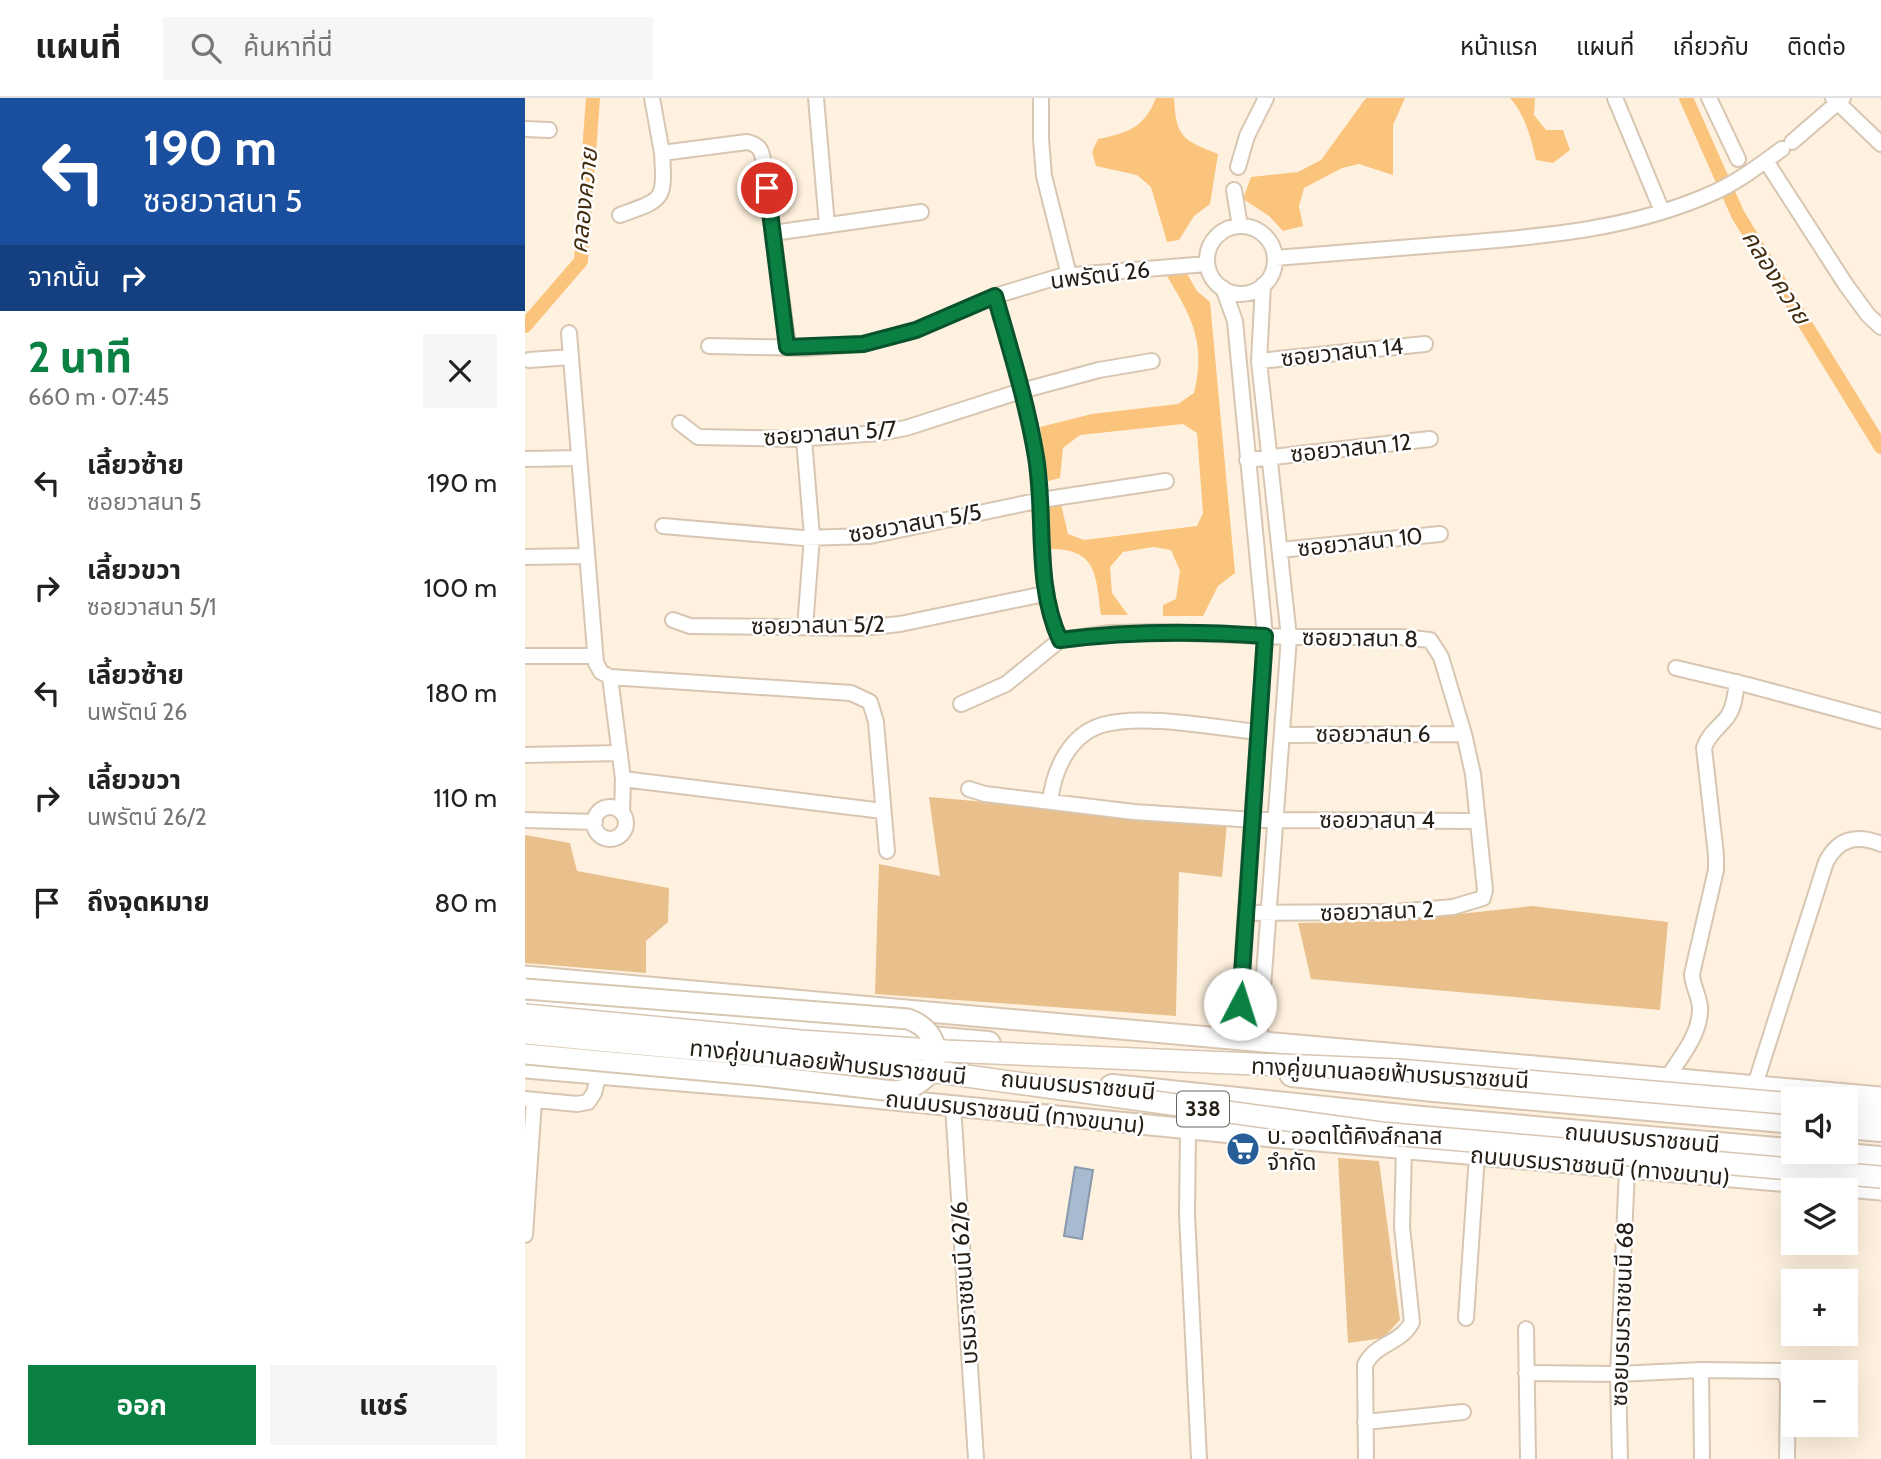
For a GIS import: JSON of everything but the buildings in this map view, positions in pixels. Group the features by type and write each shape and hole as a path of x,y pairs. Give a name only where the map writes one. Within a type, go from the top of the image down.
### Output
{"highway":[{"name":"ถนนบรมราชชนนี","path":"525,1004 1122,1055 1434,1089 1781,1120"},
{"name":"ถนนบรมราชชนนี","path":"525,1041 1127,1088 1421,1119 1881,1159"},
{"path":"1858,1127 1881,1129"}],"main road":[{"path":"525,976 1881,1097"},
{"path":"525,989 908,1019 928,1030 935,1053 933,1066 918,1086 908,1091 525,1054"},
{"name":"ทางคู่ขนานลอยฟ้าบรมราชชนนี","path":"525,1016 946,1051 1399,1070 1781,1103"},
{"name":"ทางคู่ขนานลอยฟ้าบรมราชชนนี","path":"525,1033 945,1073 1381,1133 1881,1177"},
{"name":"ถนนบรมราชชนนี (ทางขนาน)","path":"525,1068 812,1091 1188,1129 1881,1190"},
{"path":"1858,1110 1881,1112"}],"street":[{"path":"620,215 655,201 662,193 662,153 652,98"},
{"path":"816,98 827,225"},
{"path":"1041,98 1044,176 1069,275"},
{"path":"1238,167 1247,136 1266,98"},
{"path":"1615,98 1662,211"},
{"path":"1709,98 1738,159"},
{"path":"1275,258 1526,238 1613,224 1662,211 1728,186 1787,146 1838,100 1881,144"},
{"path":"525,129 548,130"},
{"path":"662,153 747,142 761,150 787,347"},
{"path":"1766,161 1846,285 1868,315 1881,327"},
{"path":"1234,190 1240,226"},
{"path":"772,233 921,212"},
{"path":"1259,1042 1289,637 1259,361 1263,285 1273,268 1275,258 1266,237 1257,230 1240,226 1226,229 1217,235 1211,243 1207,264 1215,282 1223,288 1243,293 1263,285"},
{"name":"นพรัตน์ 26","path":"709,346 863,344 916,330 995,296 1069,275 1207,264"},
{"path":"1223,288 1235,321 1265,636 1237,1040"},
{"path":"961,704 1006,684 1060,640 1044,594 1041,499 1036,456 995,296"},
{"path":"569,333 586,556 598,669 610,677 851,694 870,702 876,722 887,851"},
{"name":"ซอยวาสนา 14","path":"1259,361 1425,344"},
{"path":"529,360 571,357"},
{"name":"ซอยวาสนา 5/7","path":"680,423 698,437 804,439 866,435 906,428 1021,391 1099,370 1152,361"},
{"path":"804,439 812,537 805,627"},
{"name":"ซอยวาสนา 12","path":"1247,460 1430,439"},
{"path":"525,459 579,458"},
{"name":"ซอยวาสนา 5/5","path":"663,526 812,537 870,536 1041,499 1166,481"},
{"name":"ซอยวาสนา 10","path":"1280,550 1440,534"},
{"path":"525,557 586,556"},
{"name":"ซอยวาสนา 5/2","path":"673,620 690,626 861,628 900,624 1044,594"},
{"name":"ซอยวาสนา 8","path":"1060,640 1110,633 1159,632 1289,637 1401,637 1430,640 1441,657 1464,734"},
{"path":"525,656 595,656"},
{"path":"1676,668 1881,721"},
{"path":"610,677 623,779 622,813 625,828 615,838 600,835 595,822 599,812 608,808 622,813"},
{"path":"1668,1077 1690,1042 1699,1018 1700,1005 1692,974 1716,870 1704,748 1706,741 1729,715 1737,682"},
{"path":"1050,801 1053,780 1060,762 1071,747 1101,725 1149,721 1259,732"},
{"path":"1464,734 1473,774 1478,821"},
{"name":"ซอยวาสนา 6","path":"1282,735 1464,734"},
{"path":"525,755 620,753"},
{"path":"623,779 883,811"},
{"name":"ซอยวาสนา 4","path":"969,789 985,794 1135,812 1254,820 1478,821"},
{"path":"525,820 595,822"},
{"name":"ซอยวาสนา 2","path":"1247,914 1396,912 1453,907 1483,898 1485,890 1478,821"},
{"path":"1755,1085 1826,862 1841,842 1855,839 1872,840 1881,844"},
{"path":"525,1235 529,1100 577,1104 588,1102 594,1093 599,1074"},
{"name":"บรมราชชนนี 62/6","path":"953,1106 976,1459"},
{"path":"1188,1129 1187,1215 1199,1459"},
{"path":"1366,1459 1365,1365 1369,1355 1407,1332 1412,1322 1402,1227 1404,1148"},
{"path":"1466,1318 1477,1155"},
{"name":"ซอยบรมราชชนนี 68","path":"1620,1459 1618,1374 1627,1169"},
{"path":"1526,1329 1528,1459"},
{"path":"1701,1370 1702,1459"},
{"path":"1526,1373 1784,1371 1788,1383 1787,1459"},
{"path":"1365,1422 1463,1412"}],"shaded area":[{"path":"1156,98 1174,98 1177,122 1184,136 1218,154 1210,204 1194,216 1179,240 1167,242 1151,187 1137,175 1096,166 1092,152 1098,139 1134,128 1140,123"},
{"path":"1366,98 1405,98 1393,125 1393,175 1359,164 1342,168 1304,188 1299,206 1303,226 1283,231 1269,216 1243,199 1251,177 1298,172 1321,160"},
{"path":"1510,98 1535,98 1534,115 1546,130 1563,130 1570,150 1553,163 1536,160 1530,135"},
{"path":"1187,274 1197,291 1210,302 1235,573 1218,586 1203,616 1163,616 1163,605 1176,599 1180,571 1171,550 1153,547 1123,552 1110,567 1112,593 1128,615 1101,615 1095,577 1086,559 1065,550 1049,549 1049,504 1061,504 1068,534 1084,540 1197,526 1203,513 1197,433 1183,424 1080,435 1063,448 1060,478 1048,481 1040,427 1092,414 1178,404 1194,393 1198,359 1194,331 1190,318 1167,276"},
{"path":"929,797 1227,823 1222,877 1179,872 1176,1016 875,994 879,864 940,876"},
{"path":"525,835 570,843 577,871 669,888 668,922 646,941 646,973 525,963"},
{"path":"1532,906 1668,922 1660,1010 1311,979 1298,923 1395,921"},
{"path":"1338,1158 1379,1161 1400,1320 1383,1338 1348,1343"}],"waterway":[{"name":"คลองควาย","path":"525,326 581,261 593,98"},
{"name":"คลองควาย","path":"1686,98 1738,215 1881,447"}],"place":[{"name":"บ. ออตโต้คิงส์กลาส จำกัด","path":"1243,1149"}],"route":[{"path":"767,188 787,347 863,344 916,330 995,296 1036,456 1041,499 1044,594 1060,640 1110,633 1159,632 1265,636 1240,1004"}]}
